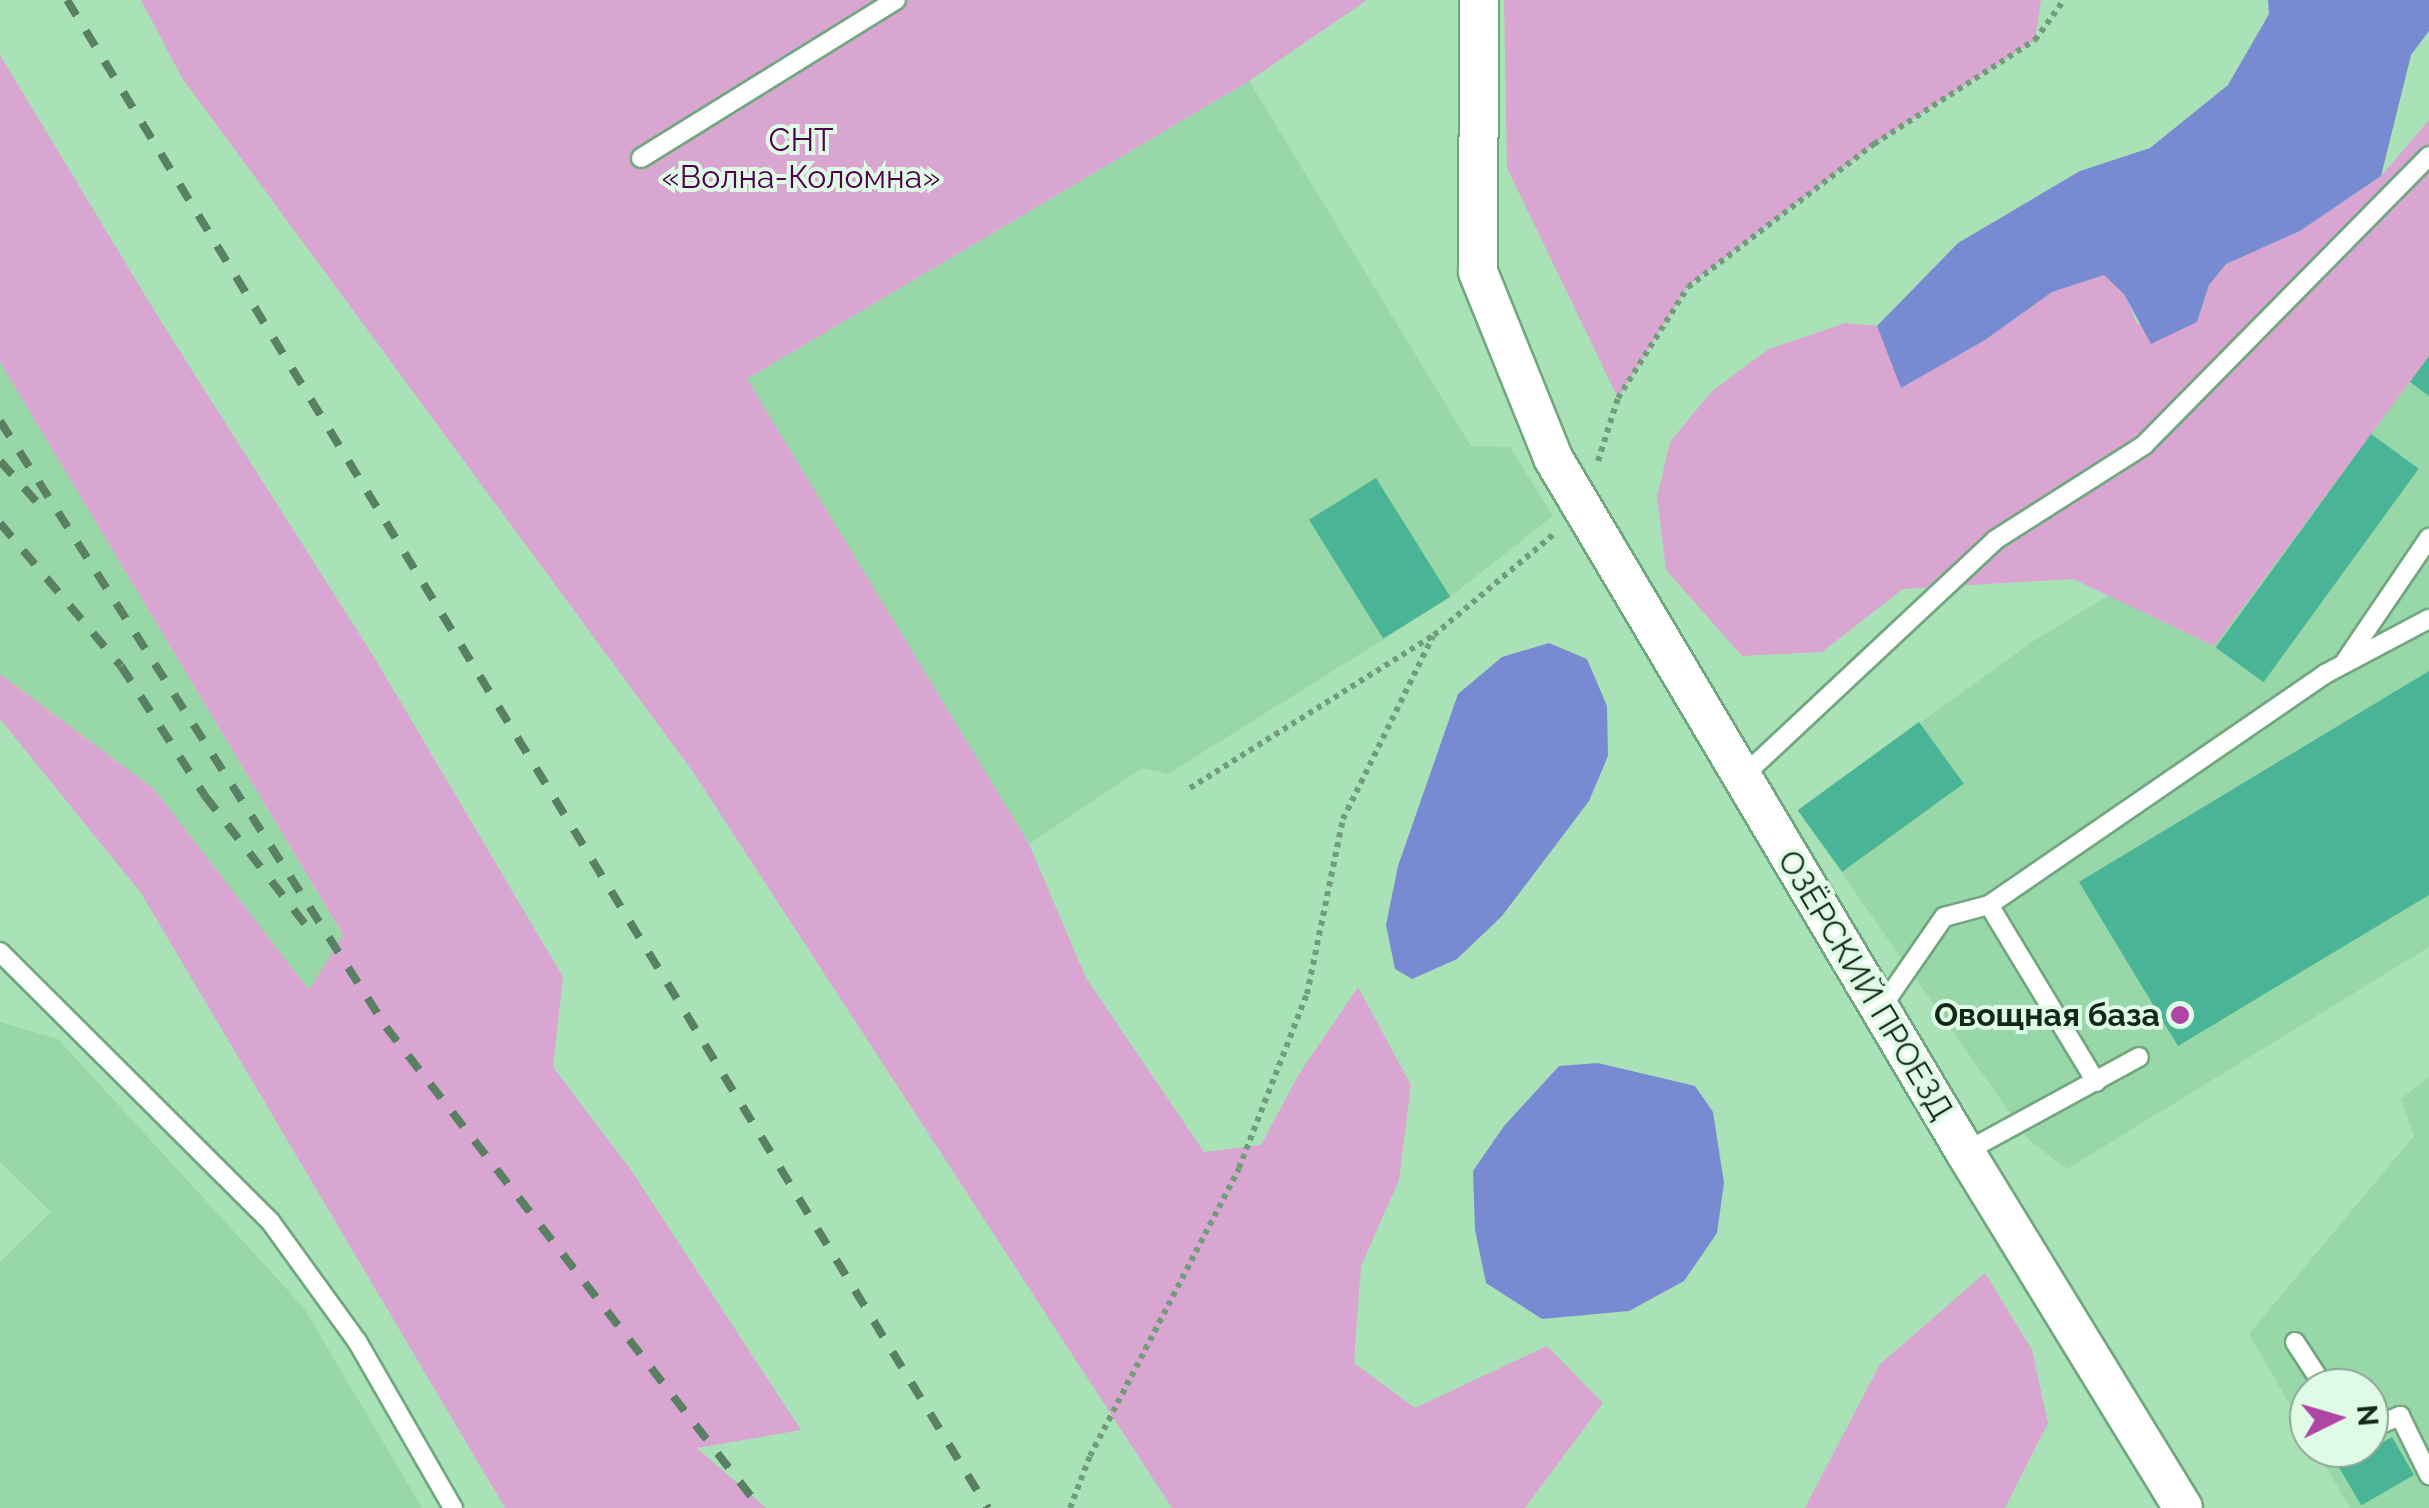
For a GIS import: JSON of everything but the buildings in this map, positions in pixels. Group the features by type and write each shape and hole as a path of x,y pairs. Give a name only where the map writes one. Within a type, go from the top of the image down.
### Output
{"street":[{"name":"ОЗЁРСКИЙ ПРОЕЗД","path":"1479,0 1478,272 1553,458 1964,1152 2182,1508"}],"lane":[{"path":"640,158 896,0"},
{"path":"1741,778 1996,540 2144,444 2429,156"},
{"path":"2343,665 2429,538"},
{"path":"1880,1010 1900,975 1944,917 1989,904 2343,665 2429,619"},
{"path":"1989,904 2096,1082"},
{"path":"0,952 270,1221 357,1342 453,1508"},
{"path":"1964,1152 2139,1057"},
{"path":"2294,1342 2311,1368"},
{"path":"2389,1421 2400,1416 2429,1475"}],"path":[{"path":"1190,788 1434,635 1583,510 1618,398 1688,286 1874,144 2036,40 2064,0"},
{"path":"1070,1508 1090,1456 1239,1168 1307,994 1343,819 1434,635"}],"shaded area":[{"path":"1249,81 1471,446 1510,447 1553,516 1450,597 1384,639 1168,774 1142,768 1029,844 747,379"},
{"path":"2429,356 2429,947 2067,1169 2029,1140 1798,811 2032,642 2109,595 2214,646"},
{"path":"0,362 343,936 309,990 154,789 0,674"},
{"path":"0,1022 58,1039 304,1308 422,1508 0,1508 0,1262 51,1212 0,1162"},
{"path":"2429,1077 2429,1508 2350,1508 2327,1468 2389,1468 2389,1368 2289,1368 2289,1403 2249,1334 2414,1136 2401,1099"}],"green space":[{"name":"СНТ «Волна-Коломна»","path":"141,0 1367,0 1249,81 747,379 1029,844 1086,978 1204,1152 1261,1145 1299,1074 1358,987 1411,1085 1399,1180 1361,1266 1354,1363 1415,1408 1547,1346 1603,1403 1525,1508 1172,1508 693,772 182,78"},
{"path":"1504,0 2041,0 2035,40 1874,144 1688,286 1618,398 1507,168"},
{"path":"0,55 160,320 374,657 563,977 553,1067 631,1170 801,1430 697,1448 766,1508 505,1508 141,893 0,719 0,674 154,789 309,990 343,935 0,362"},
{"path":"2429,120 2429,356 2214,646 2073,579 1903,589 1822,652 1742,656 1666,570 1657,497 1670,442 1712,391 1769,349 1845,323 1877,326 1902,387 1985,340 2052,292 2105,274 2125,294 2137,324 2197,322 2209,285 2226,264 2300,231 2381,176"},
{"path":"1985,1273 2032,1350 2048,1423 2005,1508 1805,1508 1880,1364"}],"water":[{"path":"2268,0 2429,0 2429,31 2411,55 2381,176 2300,231 2226,264 2209,285 2197,322 2151,344 2124,294 2104,275 2052,292 1985,340 1901,388 1877,326 1958,243 2080,171 2150,148 2228,85 2269,14"},
{"path":"1549,643 1587,659 1607,706 1608,756 1589,801 1502,916 1457,959 1412,979 1395,969 1386,925 1398,866 1458,694 1502,657"},
{"path":"1598,1063 1695,1086 1713,1112 1724,1183 1717,1233 1684,1281 1629,1311 1542,1319 1486,1283 1475,1230 1473,1171 1504,1126 1559,1066"}],"railway":[{"path":"67,0 988,1508"},
{"path":"0,421 386,1027 760,1508"},
{"path":"0,461 42,508"},
{"path":"0,523 121,666 205,796 305,924"}],"place":[{"name":"Овощная база","path":"2180,1015"}]}
